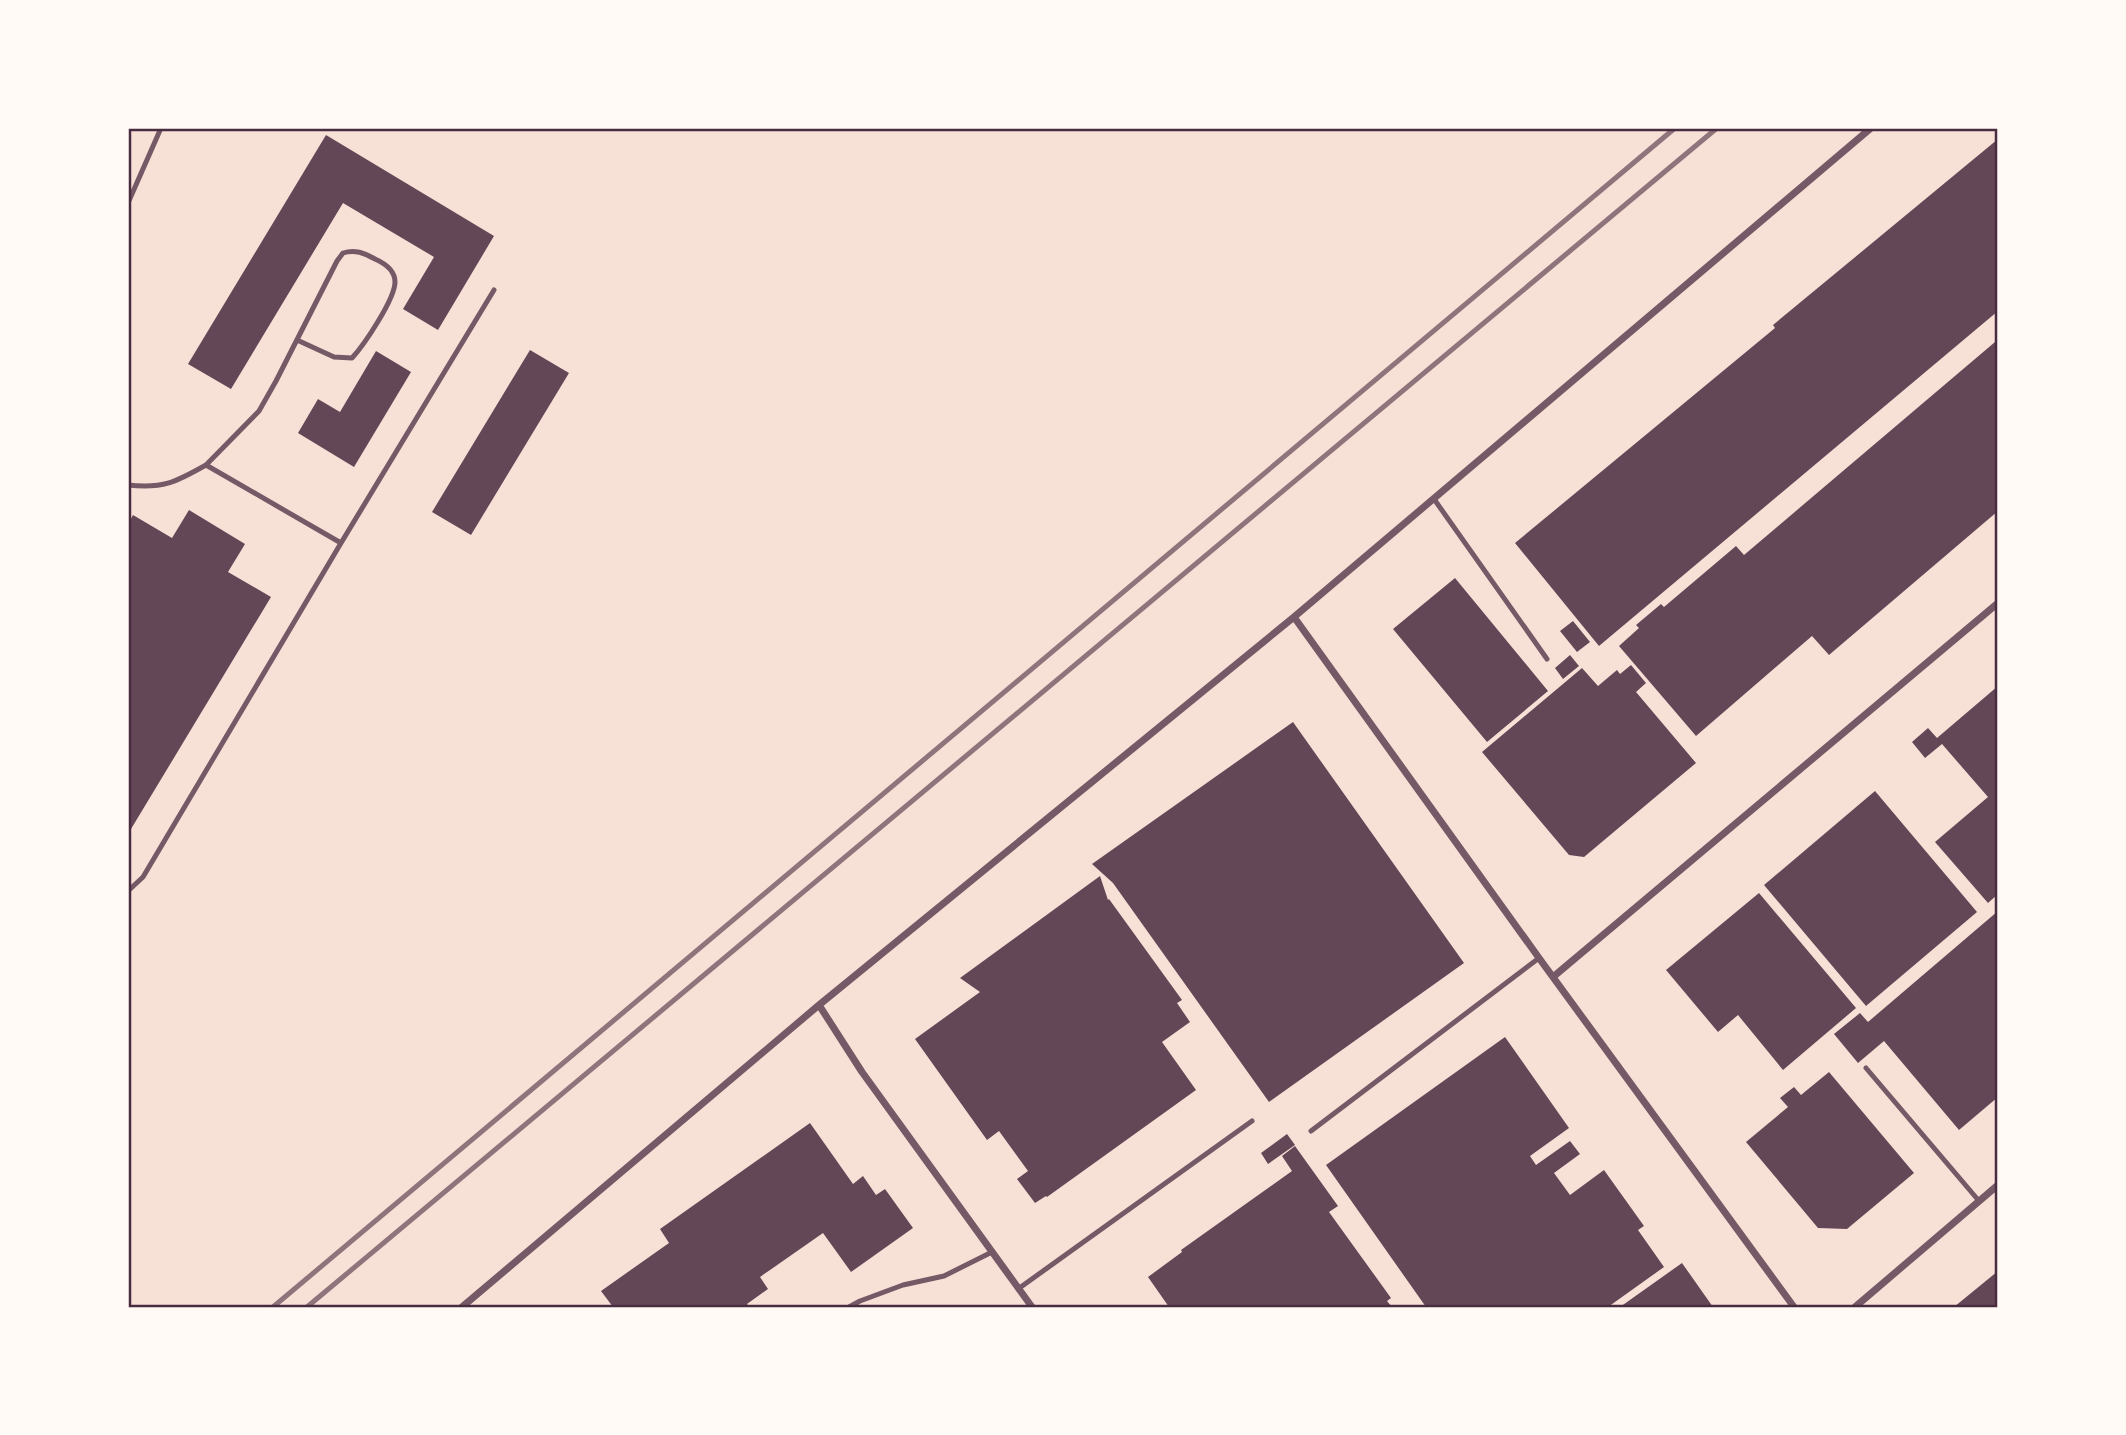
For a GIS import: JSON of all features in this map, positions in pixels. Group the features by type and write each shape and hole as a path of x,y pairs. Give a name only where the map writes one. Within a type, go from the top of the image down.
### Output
{"street":[{"path":"462,1307 819,1005 1294,617 1871,128"},
{"path":"1553,977 1998,603"},
{"path":"1294,617 1794,1307"},
{"path":"819,1005 862,1072 1032,1307"},
{"path":"1854,1307 1998,1185"}],"lane":[{"path":"128,203 161,128"},
{"path":"128,485 149,488 177,482 206,464 259,411 343,253 359,251 386,264 395,278 393,290 372,332 352,358 334,357 297,340"},
{"path":"128,891 143,877 494,290"},
{"path":"206,464 341,543"},
{"path":"1434,499 1547,659"},
{"path":"1311,1130 1539,958"},
{"path":"1866,1068 1979,1201"},
{"path":"1018,1289 1252,1121"},
{"path":"849,1307 903,1285 944,1276 992,1252"}],"building":[{"path":"326,135 494,236 438,330 403,309 434,257 343,203 231,389 188,364"},
{"path":"1998,139 1998,311 1599,646 1515,543"},
{"path":"1995,342 1998,346 1998,511 1829,655 1812,636 1696,736 1619,646 1639,628 1636,625 1661,604 1664,607 1736,546 1744,555"},
{"path":"530,350 569,373 471,535 432,512"},
{"path":"376,351 411,372 354,467 298,433 318,399 340,412"},
{"path":"189,510 245,544 228,572 271,597 128,834 128,524 133,515 172,538"},
{"path":"1455,578 1548,691 1487,742 1393,629"},
{"path":"1573,621 1590,642 1577,652 1560,631"},
{"path":"1570,655 1579,666 1563,679 1555,668"},
{"path":"1631,665 1646,683 1636,692 1696,763 1584,857 1569,855 1482,752 1582,668 1598,686 1617,670 1620,674"},
{"path":"1998,686 1998,894 1988,903 1935,842 1988,797 1942,744 1925,758 1912,742 1928,728 1937,738"},
{"path":"1293,722 1464,963 1269,1102 1113,883 1092,864"},
{"path":"1875,791 1977,912 1866,1006 1764,885"},
{"path":"1100,876 1108,900 1182,1000 1177,1003 1190,1022 1162,1042 1196,1090 1035,1203 1017,1179 1028,1171 999,1131 987,1140 915,1039 980,992 960,978"},
{"path":"1759,893 1856,1008 1783,1070 1738,1015 1718,1032 1666,970"},
{"path":"1998,911 1998,1097 1959,1130 1884,1041 1858,1063 1834,1034 1860,1013 1868,1022"},
{"path":"1505,1037 1569,1128 1530,1156 1536,1165 1570,1141 1580,1154 1554,1173 1570,1195 1604,1170 1644,1226 1638,1230 1664,1267 1608,1307 1426,1307 1326,1165"},
{"path":"1829,1072 1914,1173 1847,1229 1818,1228 1746,1142 1788,1107 1780,1098 1794,1087 1801,1095"},
{"path":"810,1123 853,1184 863,1176 876,1195 885,1189 913,1228 851,1272 823,1233 760,1277 768,1289 747,1304 749,1307 613,1307 601,1291 669,1243 660,1229"},
{"path":"1287,1134 1295,1145 1268,1164 1261,1153"},
{"path":"1295,1146 1338,1206 1329,1212 1391,1298 1387,1301 1392,1307 1169,1307 1148,1277 1182,1252 1181,1250 1292,1171 1282,1156"},
{"path":"1682,1263 1713,1307 1620,1307"},
{"path":"1998,1271 1998,1307 1954,1307"}],"railway":[{"path":"273,1307 1675,128"},
{"path":"307,1307 1717,128"}]}
